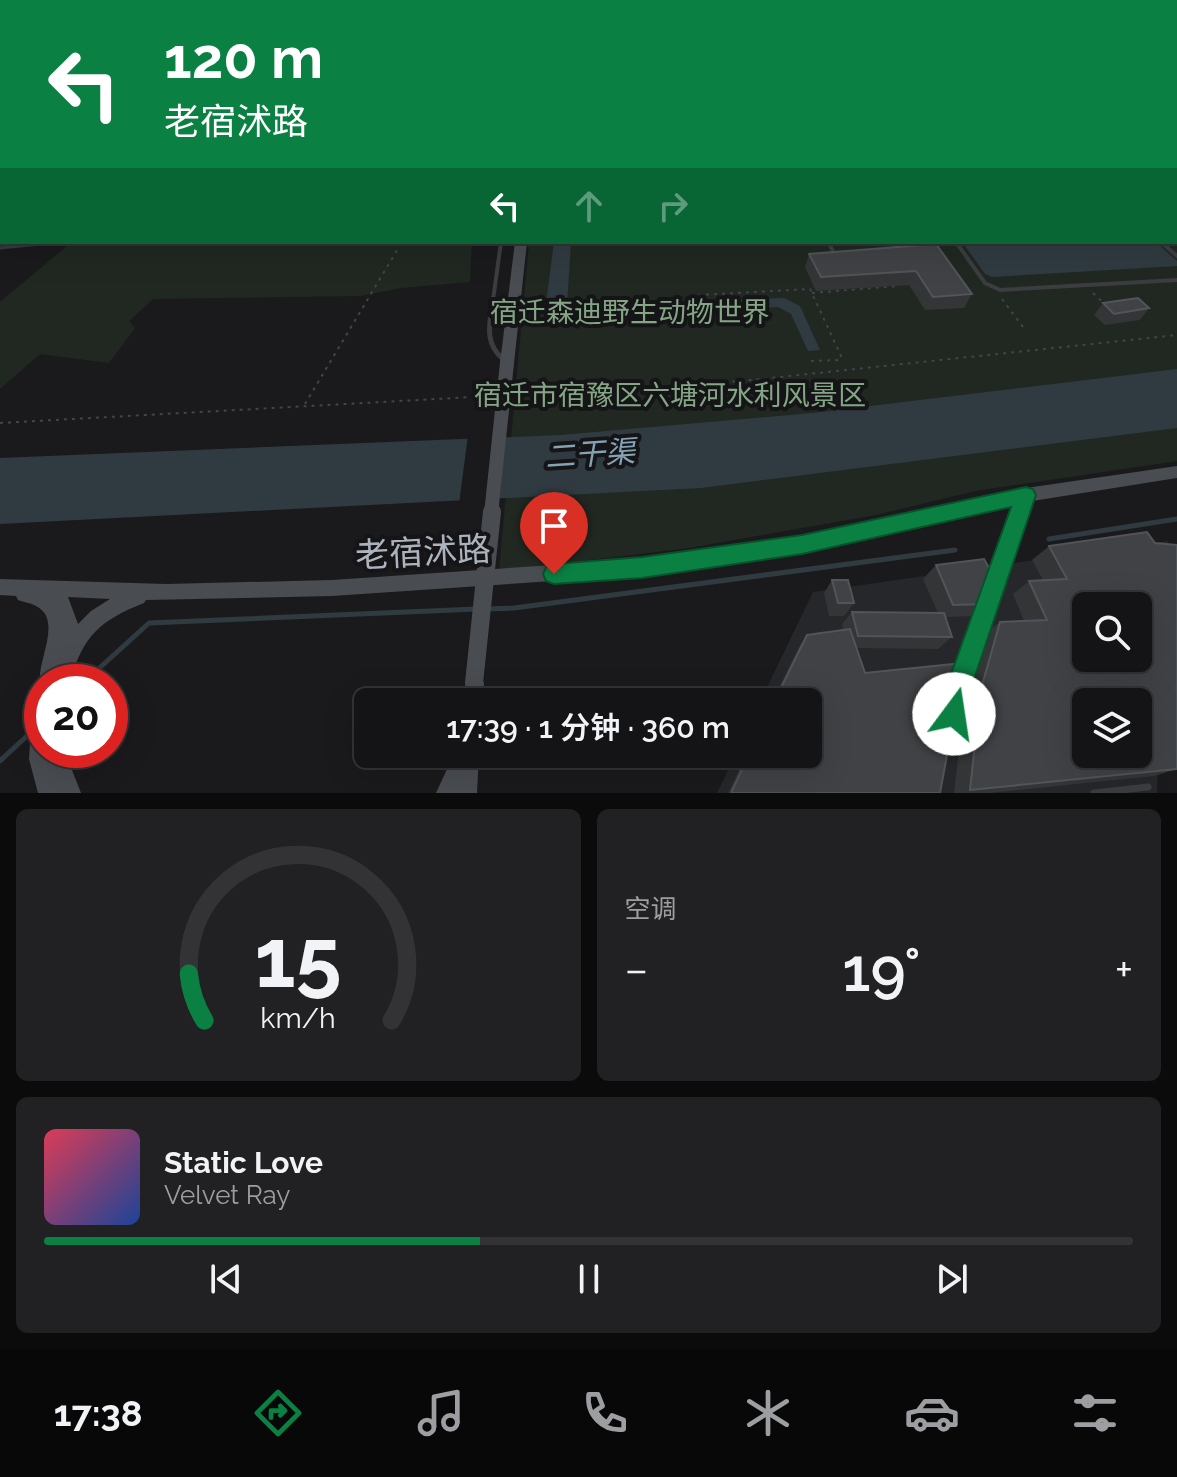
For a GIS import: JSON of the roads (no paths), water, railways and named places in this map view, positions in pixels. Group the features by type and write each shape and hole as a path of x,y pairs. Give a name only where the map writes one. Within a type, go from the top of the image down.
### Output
{"main road":[{"path":"474,688 521,244"},
{"name":"老宿沭路","path":"0,588 166,592 438,583 642,567 802,544 1026,495 1177,472"},
{"path":"0,588 43,600 52,610 57,629 51,664"},
{"path":"54,591 68,614 70,635 65,664"},
{"path":"67,655 82,630 120,601 166,592"},
{"path":"42,768 49,793"},
{"path":"61,768 70,793"},
{"path":"447,793 460,768"},
{"path":"466,793 467,768"}],"lane":[{"path":"501,244 488,336 493,351 507,363"},
{"path":"829,244 837,259"},
{"path":"957,244 985,283 994,289 1008,291 1177,280"},
{"path":"956,703 1026,495"},
{"path":"1094,793 1148,787"}],"water":[{"path":"554,244 571,244 567,305 586,308 784,298 800,306 820,350 808,351 791,314 778,307 551,318 545,311"},
{"path":"963,244 1158,244 1177,261 1177,266 992,277 985,274"},
{"name":"二干渠","path":"1177,369 1177,428 701,488 0,524 0,458 561,435 812,413"}],"waterway":[{"path":"0,248 41,244"},
{"path":"1049,539 1177,519"},
{"path":"485,609 514,608 955,550"},
{"path":"104,664 149,623 477,609"},
{"path":"0,761 24,739"}],"park label":[{"name":"宿迁森迪野生动物世界","path":"630,312"},
{"name":"宿迁市宿豫区六塘河水利风景区","path":"670,395"}]}
